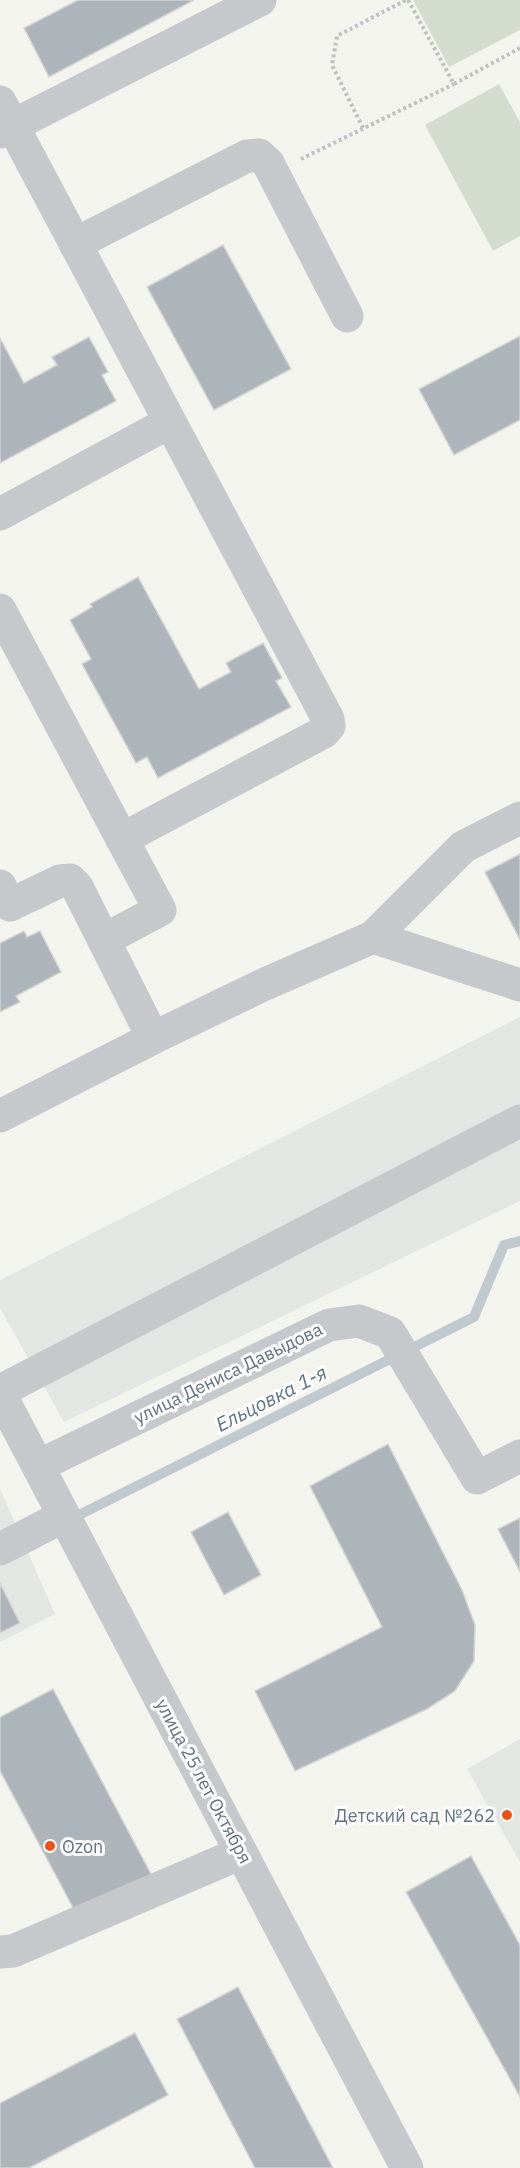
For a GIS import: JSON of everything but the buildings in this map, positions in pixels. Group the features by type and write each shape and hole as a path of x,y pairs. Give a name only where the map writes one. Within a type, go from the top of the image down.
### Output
{"street":[{"path":"122,839 324,732 329,726 328,719 75,244 4,120 260,0"},
{"path":"75,244 247,156 259,155 274,173 347,315"},
{"path":"0,514 170,422"},
{"path":"0,610 160,910 104,940"},
{"path":"0,1116 265,984 373,937 463,847 520,818"},
{"path":"0,886 10,905 60,881 70,880 77,887 153,1038"},
{"path":"373,937 520,984"},
{"path":"0,1392 520,1121"},
{"name":"улица Дениса Давыдова","path":"38,1466 329,1325 358,1321 390,1333 477,1478 520,1456"},
{"name":"улица 25 лет Октября","path":"0,1392 407,2168"},
{"path":"0,1549 64,1516"},
{"path":"4,1943 242,1853"}],"path":[{"path":"363,128 332,65 337,36 407,0 454,84"},
{"path":"274,173 454,84 520,48"}],"shaded area":[{"path":"413,0 520,0 520,30 449,67"},
{"path":"499,84 520,122 520,236 493,251 425,125"},
{"path":"520,1017 520,1201 64,1422 0,1308 0,1280"},
{"path":"0,1489 55,1614 0,1642"},
{"name":"Детский сад №262","path":"520,1739 520,1862 467,1769"}],"waterway":[{"name":"Ельцовка 1-я","path":"71,1519 474,1317 504,1245 520,1241"}],"place":[{"name":"Детский сад №262","path":"507,1815"},
{"name":"Ozon","path":"50,1846"}]}
